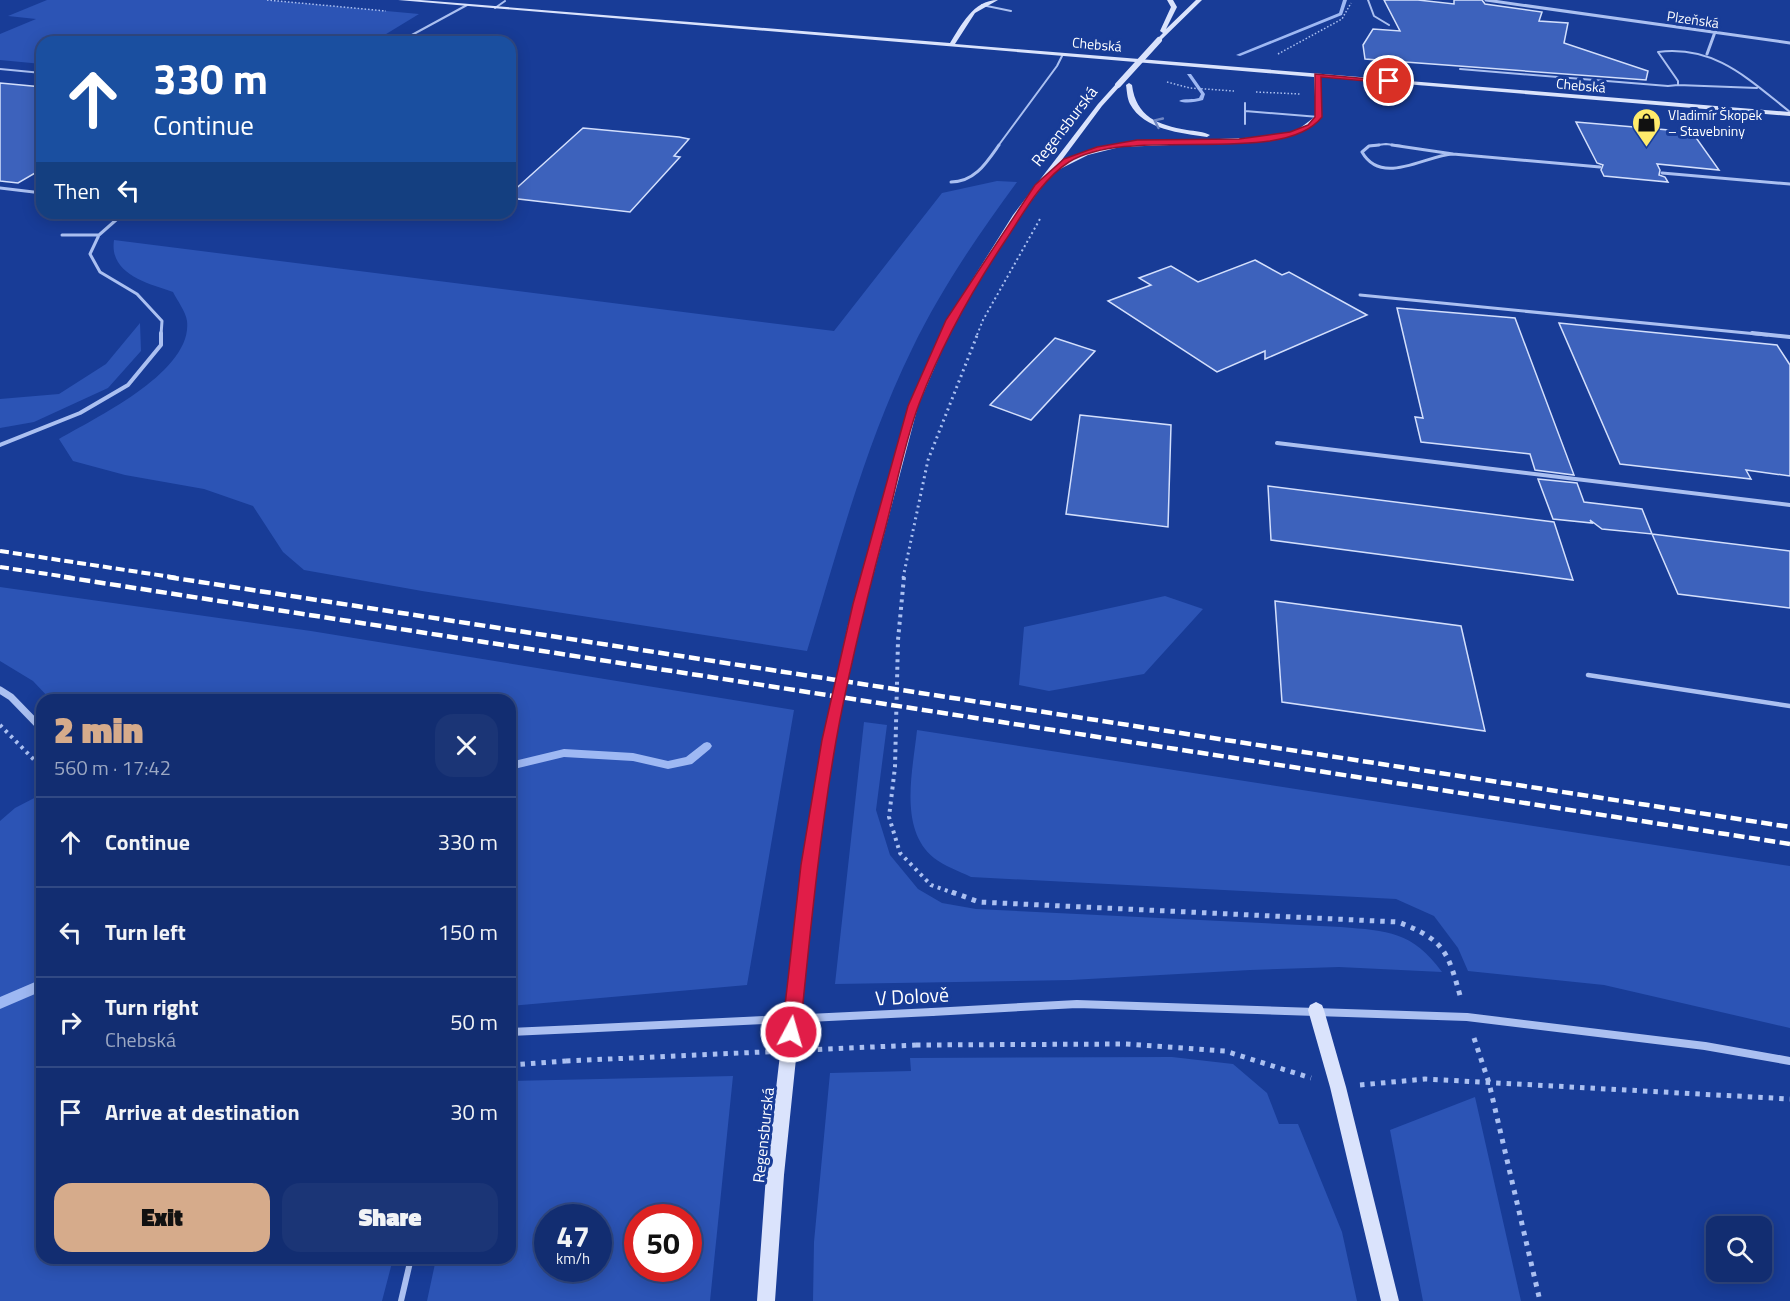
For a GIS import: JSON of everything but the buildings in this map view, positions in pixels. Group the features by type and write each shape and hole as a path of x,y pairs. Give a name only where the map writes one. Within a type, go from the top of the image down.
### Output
{"main road":[{"name":"Chebská","path":"401,0 1790,113"},
{"path":"952,44 970,15 982,5 995,0"},
{"path":"1164,32 1174,7 1170,0"},
{"name":"Regensburská","path":"766,1301 775,1175 809,865 829,740 854,625 913,406 951,320 1017,215 1100,105 1164,32 1199,0"},
{"path":"1131,71 1129,86 1133,104 1141,113 1167,126 1223,137 1277,138"},
{"path":"1038,186 1066,160 1115,145 1277,138 1311,126 1319,117 1317,75"},
{"path":"1316,1010 1341,1098 1390,1301"}],"street":[{"name":"Plzeňská","path":"1486,0 1790,43"},
{"path":"1707,54 1715,32"},
{"path":"0,690 11,697 36,723"},
{"name":"V Dolově","path":"516,1032 1077,1004 1316,1010 1467,1017 1705,1046 1790,1061"}],"lane":[{"path":"495,8 505,0"},
{"path":"1368,0 1370,12 1376,20 1389,25"},
{"path":"410,36 467,5"},
{"path":"982,5 1011,11"},
{"path":"1678,86 1678,81 1658,52 1666,50 1707,54 1722,60 1790,113"},
{"path":"951,182 961,183 973,177 983,167 1057,66 1062,54"},
{"path":"0,69 36,72"},
{"path":"1461,69 1678,86 1757,88"},
{"path":"1245,103 1245,124"},
{"path":"1245,111 1319,117"},
{"path":"1453,154 1434,156 1414,166 1397,168 1372,162 1366,159 1362,152 1369,146 1386,144 1453,154 1600,167"},
{"path":"1662,173 1790,184"},
{"path":"0,188 36,192"},
{"path":"0,445 80,413 128,385 161,345 162,321 137,294 100,272 90,254 99,235 117,219"},
{"path":"62,235 99,235"},
{"path":"1360,295 1790,337"},
{"path":"1277,442 1790,505"},
{"path":"1588,675 1790,706"},
{"path":"401,1301 410,1264"}],"path":[{"path":"267,0 389,11"},
{"path":"1279,54 1342,19 1353,0"},
{"path":"1190,88 1210,89"},
{"path":"1043,214 983,320 928,459 902,585 898,640 895,767 889,817 900,853 931,885 979,902 1398,922 1424,931 1446,951 1489,1083 1540,1301"},
{"path":"0,725 36,762"},
{"path":"516,1065 916,1045"}],"shaded area":[{"path":"47,0 267,0 419,14 383,36 36,36 36,63 0,60 0,34 36,19 8,16"},
{"path":"997,181 1017,182 974,242 948,284 923,327 895,385 866,460 807,651 422,591 304,570 283,552 253,506 204,489 125,475 73,461 59,439 139,391 175,358 185,340 186,317 173,292 142,281 124,269 117,261 114,240 834,331 942,193"},
{"path":"140,323 141,351 108,388 34,422 0,428 0,399 59,394 106,364"},
{"path":"0,587 311,631 794,710 747,985 516,1005 516,694 45,694 33,681 0,661"},
{"path":"1165,596 1203,609 1144,674 1049,691 1019,685 1024,627"},
{"path":"864,722 887,725 876,810 890,855 918,889 942,903 976,909 1372,930 1386,932 1409,941 1431,958 1442,972 1339,967 1071,980 835,984"},
{"path":"917,730 1790,866 1790,1028 1604,985 1468,971 1458,948 1434,916 1396,899 971,877 934,858 923,846 916,831 910,798"},
{"path":"36,797 36,1264 392,1264 382,1301 0,1301 0,821 15,808"},
{"path":"1172,1057 1233,1064 1267,1093 1279,1124 1298,1124 1342,1232 1357,1301 813,1301 814,1242 830,1073 911,1071 910,1058"},
{"path":"733,1076 710,1301 427,1301 435,1264 516,1264 516,1081"},
{"path":"1475,1097 1521,1301 1423,1301 1390,1130"}],"waterway":[{"path":"1238,55 1341,14 1345,0"},
{"path":"1181,101 1195,101 1201,99 1203,94 1189,75"},
{"path":"516,765 564,753 633,757 668,765 689,761 707,746"},
{"path":"0,1003 36,988"}],"railway":[{"path":"0,551 178,578"},
{"path":"0,567 74,578"},
{"path":"64,577 1790,844"},
{"path":"168,577 1790,827"}],"place":[{"name":"Vladimír Škopek – Stavebniny","path":"1647,148"}],"route":[{"path":"791,1032 809,865 829,740 854,625 886,498 913,406 951,320 991,255 1038,186 1066,160 1100,148 1137,142 1239,141 1291,135 1311,126 1319,117 1317,75 1389,81"}]}
